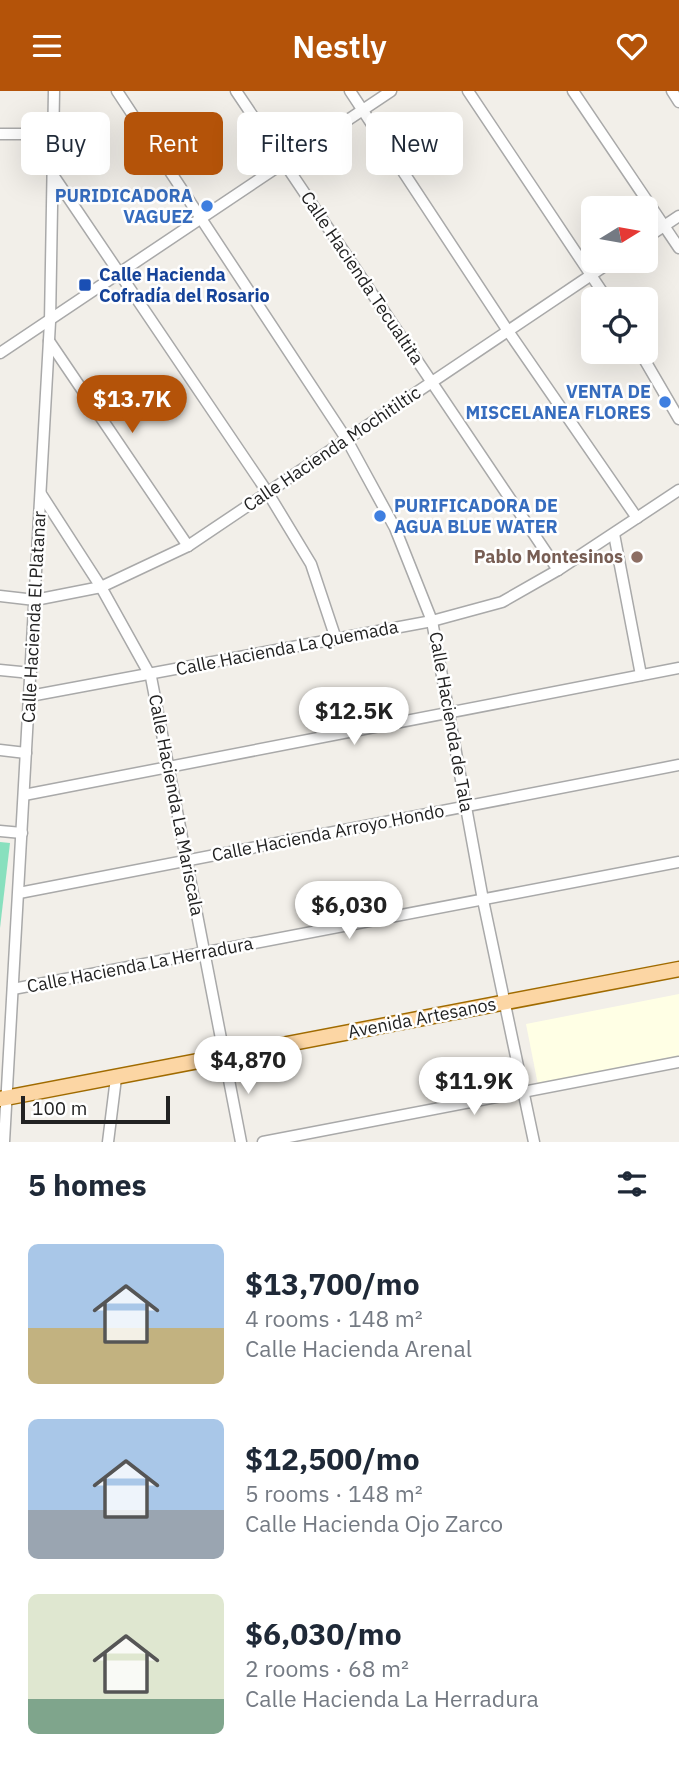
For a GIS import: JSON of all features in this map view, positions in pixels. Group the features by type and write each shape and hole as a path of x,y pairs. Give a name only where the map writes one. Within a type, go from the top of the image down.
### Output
{"main road":[{"name":"Avenida Artesanos","path":"4,1099 679,969"}],"street":[{"name":"Calle Hacienda El Platanar","path":"54,91 54,112"},
{"name":"Calle Hacienda de Tala","path":"117,91 347,440 394,528 432,621 483,900 534,1142"},
{"name":"Calle Hacienda Tecualtita","path":"236,91 250,112"},
{"path":"350,91 508,331 637,518"},
{"path":"352,117 391,91"},
{"path":"468,91 600,287"},
{"path":"573,91 679,248"},
{"path":"671,91 679,102"},
{"path":"0,134 21,134"},
{"name":"Calle Hacienda El Platanar","path":"4,1142 4,1099 19,893 50,322 53,175"},
{"path":"53,175 268,493 311,564 336,639"},
{"path":"0,353 50,322 265,175"},
{"name":"Calle Hacienda Tecualtita","path":"293,175 558,570"},
{"path":"658,230 679,216"},
{"name":"Calle Hacienda Mochitiltic","path":"0,596 35,600 102,587 188,546 592,274"},
{"path":"49,341 188,546"},
{"path":"647,364 679,419"},
{"name":"Calle Hacienda La Quemada","path":"30,696 432,621 502,602 558,570 679,490"},
{"name":"Calle Hacienda La Mariscala","path":"41,494 102,587 149,674 241,1142"},
{"path":"614,534 641,675"},
{"path":"24,795 679,668"},
{"path":"0,670 31,673"},
{"path":"0,750 26,753"},
{"name":"Calle Hacienda Arroyo Hondo","path":"19,893 679,765"},
{"path":"0,831 22,834"},
{"name":"Calle Hacienda La Herradura","path":"13,989 679,863"},
{"path":"263,1142 679,1062"},
{"path":"108,1142 116,1077"}],"shaded area":[{"path":"679,994 679,1056 538,1085 526,1024"}],"green space":[{"path":"0,842 10,843 0,928"}],"place":[{"name":"PURIDICADORA VAGUEZ","path":"207,206"},
{"name":"Calle Hacienda Cofradía del Rosario","path":"85,285"},
{"name":"VENTA DE MISCELANEA FLORES","path":"665,402"},
{"name":"PURIFICADORA DE AGUA BLUE WATER","path":"380,516"},
{"name":"Pablo Montesinos","path":"637,557"}]}
